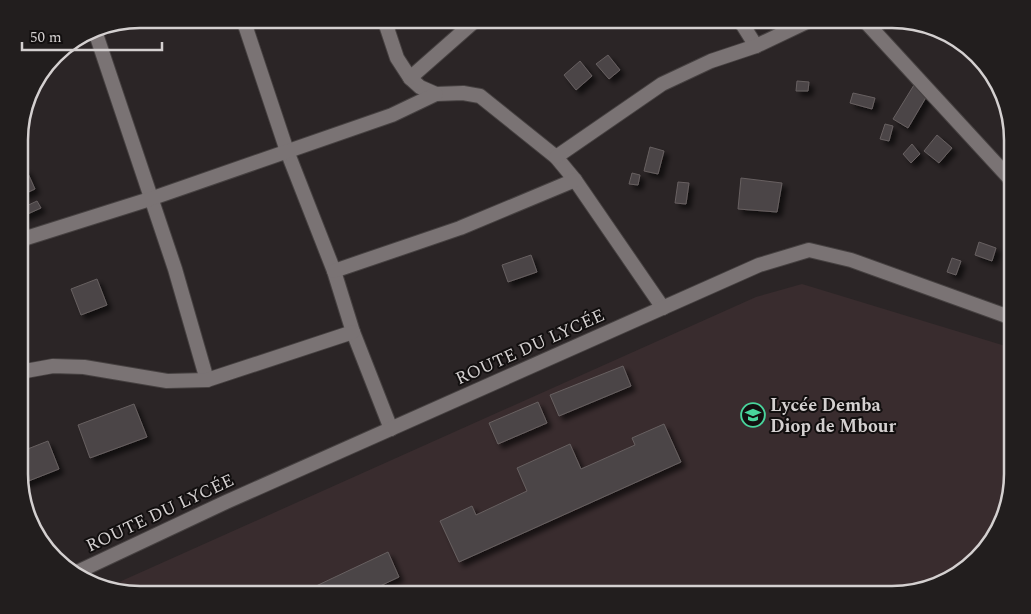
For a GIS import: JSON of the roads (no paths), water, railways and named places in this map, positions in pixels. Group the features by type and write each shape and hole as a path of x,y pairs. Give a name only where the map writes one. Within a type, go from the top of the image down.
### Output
{"street":[{"path":"246,28 287,150 392,429"},
{"path":"387,28 397,58 410,78 420,87 436,94"},
{"path":"410,78 467,28"},
{"path":"745,28 756,46"},
{"path":"556,157 662,84 711,61 756,46 793,28"},
{"path":"870,28 1003,171"},
{"path":"97,36 175,269 207,380"},
{"path":"28,237 150,199 287,150 392,116 436,94 463,93 480,96 556,157 575,180 663,308"},
{"path":"334,271 460,228 575,180"},
{"name":"ROUTE DU LYCÉE","path":"81,570 226,502 759,265 809,250 851,260 1003,315"},
{"path":"28,371 53,366 76,366 167,381 207,380 354,332"}],"place":[{"name":"Lycée Demba Diop de Mbour","path":"753,415"}]}
